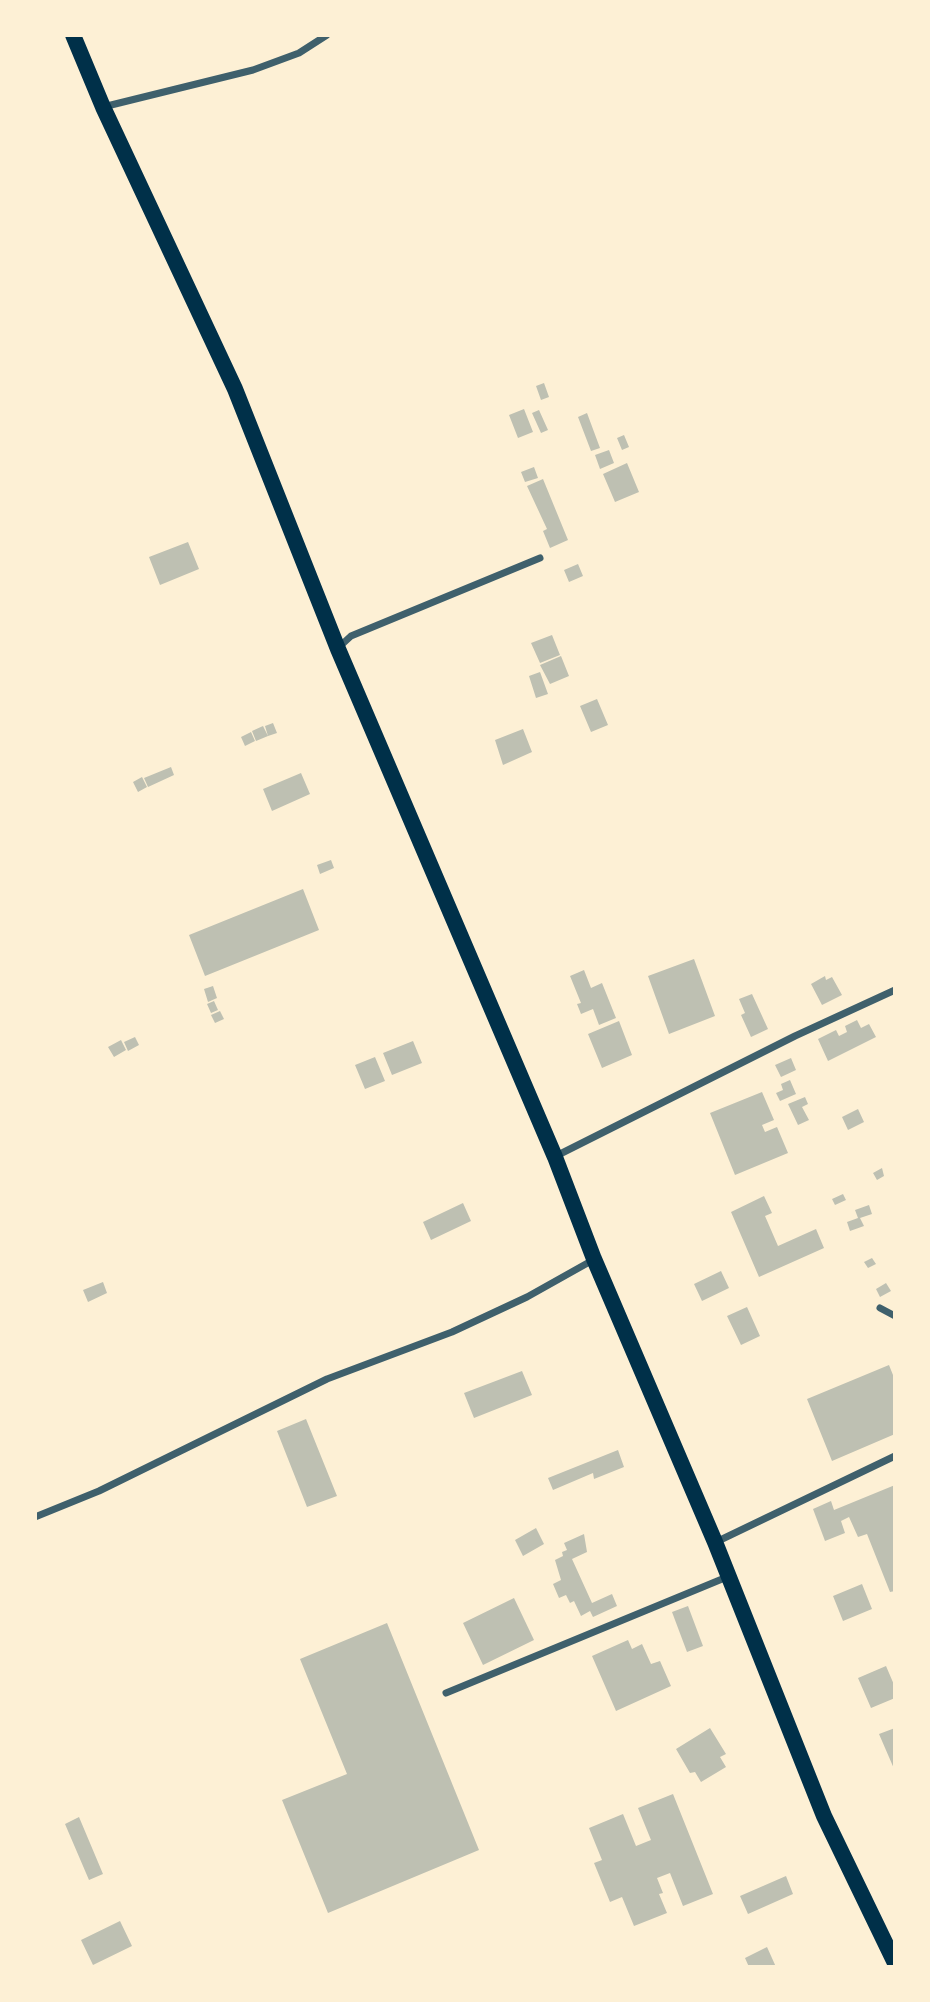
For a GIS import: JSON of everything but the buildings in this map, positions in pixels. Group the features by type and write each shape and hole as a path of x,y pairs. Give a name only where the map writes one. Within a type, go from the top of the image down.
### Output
{"highway":[{"path":"74,35 103,107 235,388 338,649 555,1157 594,1259 715,1542 824,1815 895,1963"}],"street":[{"path":"103,107 253,70 299,53 327,35"},
{"path":"338,649 351,636 540,558"},
{"path":"555,1157 795,1036 895,990"},
{"path":"36,1515 99,1491 327,1379 464,1327 527,1297 594,1259"},
{"path":"880,1308 895,1317"},
{"path":"715,1542 895,1456"},
{"path":"446,1693 727,1577"}]}
